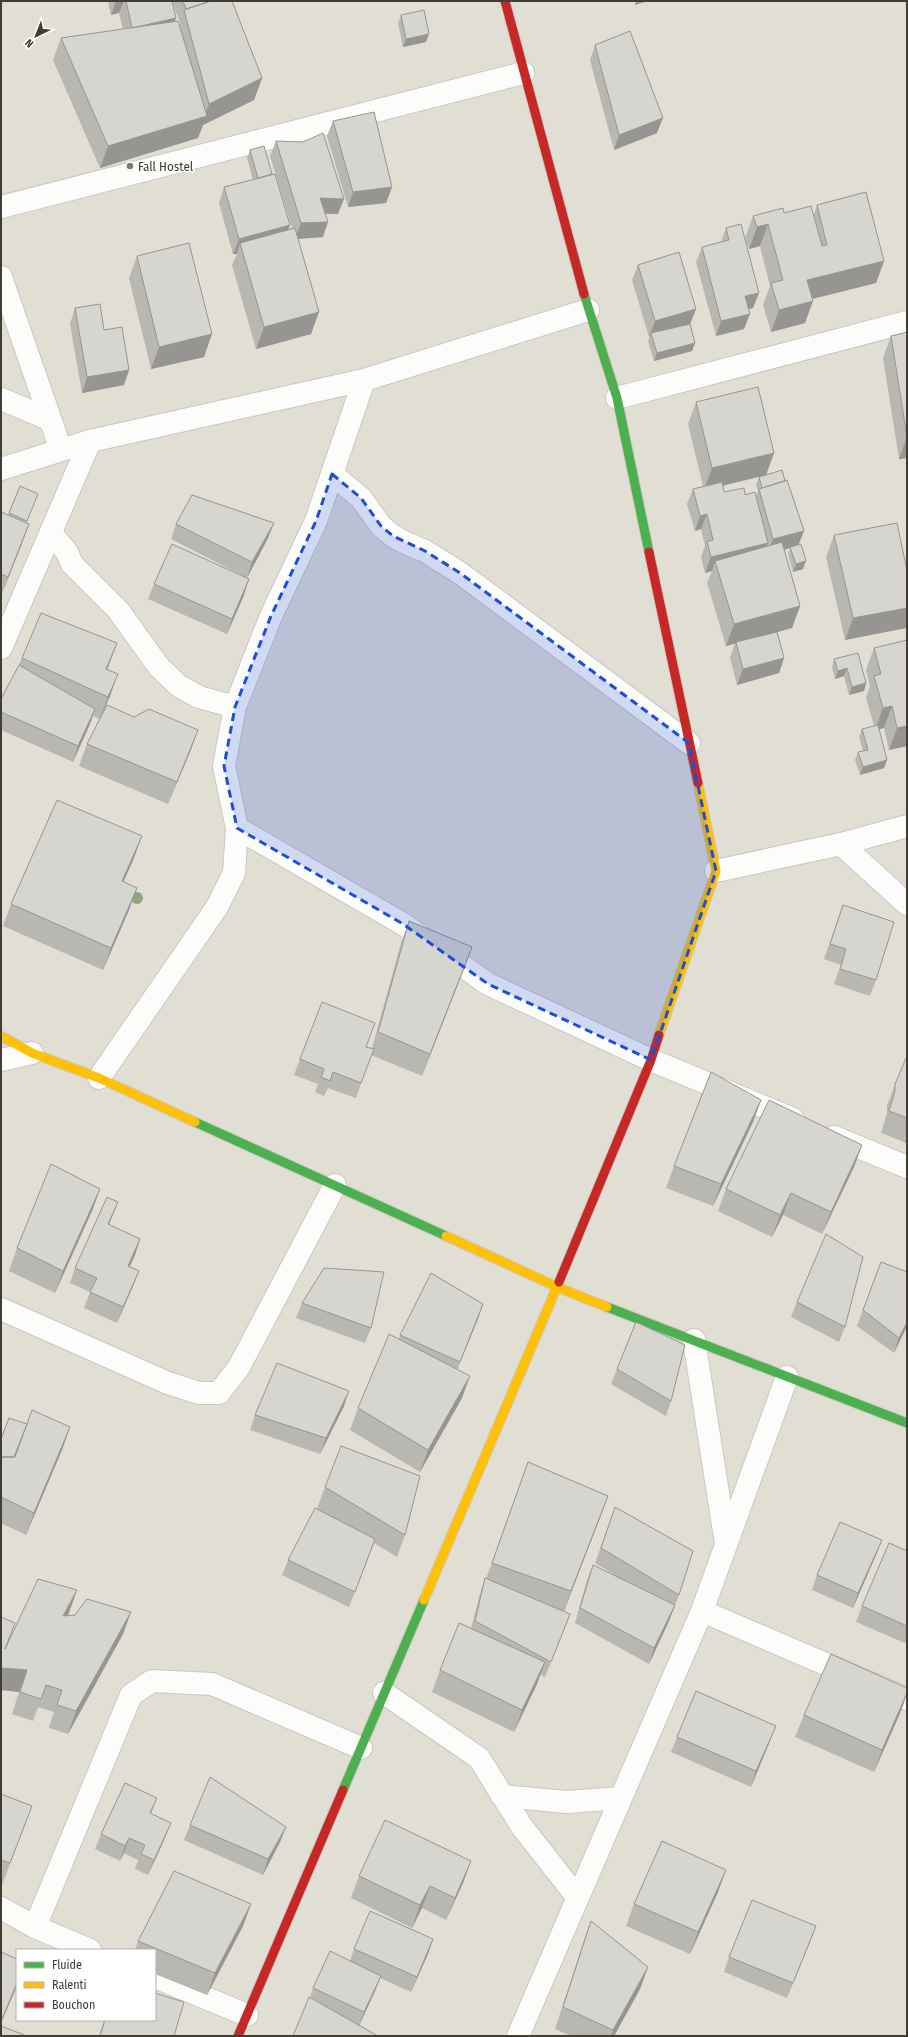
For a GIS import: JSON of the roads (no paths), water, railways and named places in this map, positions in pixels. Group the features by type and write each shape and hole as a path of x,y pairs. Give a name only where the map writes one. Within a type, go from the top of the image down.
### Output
{"street":[{"path":"238,2036 558,1287 651,1060 716,871 617,398 588,310 505,1"},
{"path":"1,207 524,73"},
{"path":"1,277 61,450"},
{"path":"1,470 90,441 364,380 588,310"},
{"path":"617,398 907,322"},
{"path":"99,1078 217,907 234,873 237,828 224,766 235,707 271,616 316,521 364,380"},
{"path":"1,398 49,419"},
{"path":"1,648 90,441"},
{"path":"332,474 361,498 382,526 393,536 408,544 425,550 460,573 689,743"},
{"path":"51,533 67,552 72,564 118,610 159,667 179,686 199,697 235,707"},
{"path":"716,871 840,844 907,826"},
{"path":"237,828 403,924 488,984 651,1060 907,1167"},
{"path":"840,844 907,904"},
{"path":"1,1036 32,1053 99,1078 558,1287 907,1423"},
{"path":"1,1060 32,1053"},
{"path":"1,1309 168,1383 199,1393 219,1393 239,1367 335,1186"},
{"path":"694,1340 727,1545"},
{"path":"518,2036 702,1611 787,1377"},
{"path":"702,1611 907,1699"},
{"path":"35,1927 131,1695 152,1681 212,1684 361,1748"},
{"path":"384,1693 480,1758 493,1778 502,1796 542,1854 578,1898"},
{"path":"502,1796 567,1802 621,1798"},
{"path":"1,1908 35,1927 88,1949"},
{"path":"156,1977 247,2015"}],"place":[{"name":"Fall Hostel","path":"130,166"}]}
